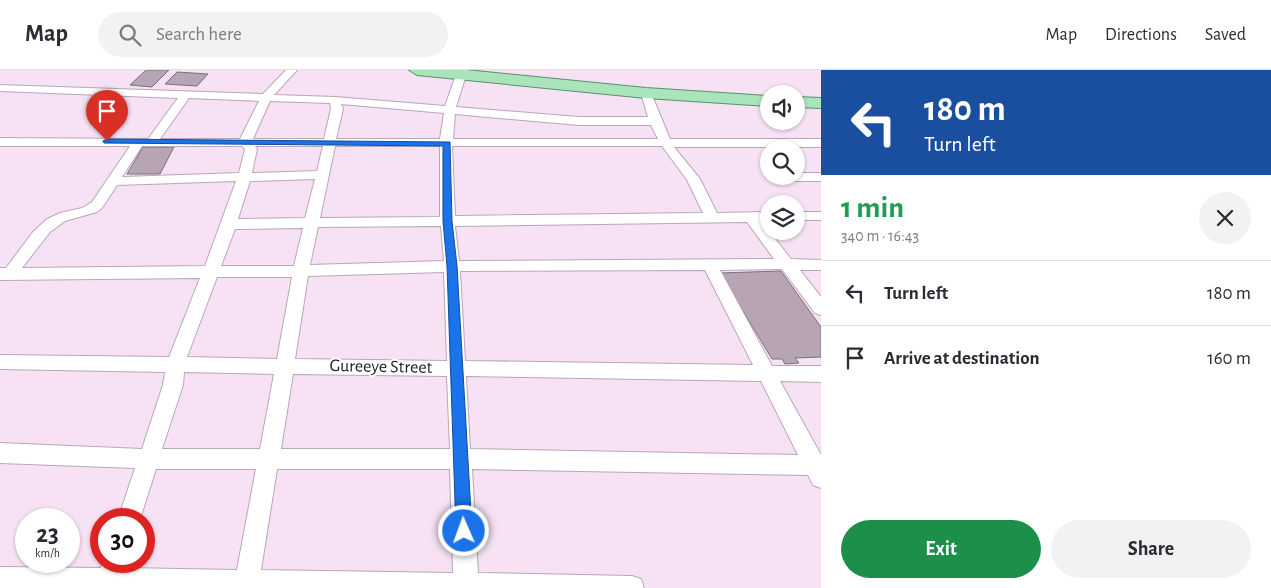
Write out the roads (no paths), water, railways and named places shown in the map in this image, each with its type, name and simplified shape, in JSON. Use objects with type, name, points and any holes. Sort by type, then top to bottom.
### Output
[{"type":"main road","points":[[417,70],[646,93],[760,100]]},
{"type":"main road","points":[[805,103],[821,104]]},
{"type":"street","points":[[245,142],[266,97],[292,70]]},
{"type":"street","points":[[461,74],[450,111],[447,144],[448,221],[452,266],[455,368],[462,460],[466,587]]},
{"type":"street","points":[[0,88],[187,93],[335,100],[579,121],[655,121]]},
{"type":"street","points":[[5,274],[45,228],[64,216],[89,211],[97,205],[113,180],[187,93]]},
{"type":"street","points":[[646,93],[655,121],[666,144],[693,179],[712,217]]},
{"type":"street","points":[[246,585],[301,271],[337,109],[335,100]]},
{"type":"street","points":[[0,142],[821,143]]},
{"type":"street","points":[[133,508],[173,385],[175,365],[229,224],[244,177],[251,149],[245,142]]},
{"type":"street","points":[[113,180],[322,175]]},
{"type":"street","points":[[805,177],[821,177]]},
{"type":"street","points":[[805,216],[821,216]]},
{"type":"street","points":[[751,217],[821,309]]},
{"type":"street","points":[[229,224],[760,217]]},
{"type":"street","points":[[5,274],[301,271],[452,266],[788,264],[821,266]]},
{"type":"street","points":[[710,265],[765,372],[819,470]]},
{"type":"street","name":"Gureeye Street","points":[[0,362],[821,374]]},
{"type":"street","points":[[0,453],[149,459],[462,460],[819,470]]},
{"type":"street","points":[[0,579],[110,577],[246,585],[632,588]]}]
